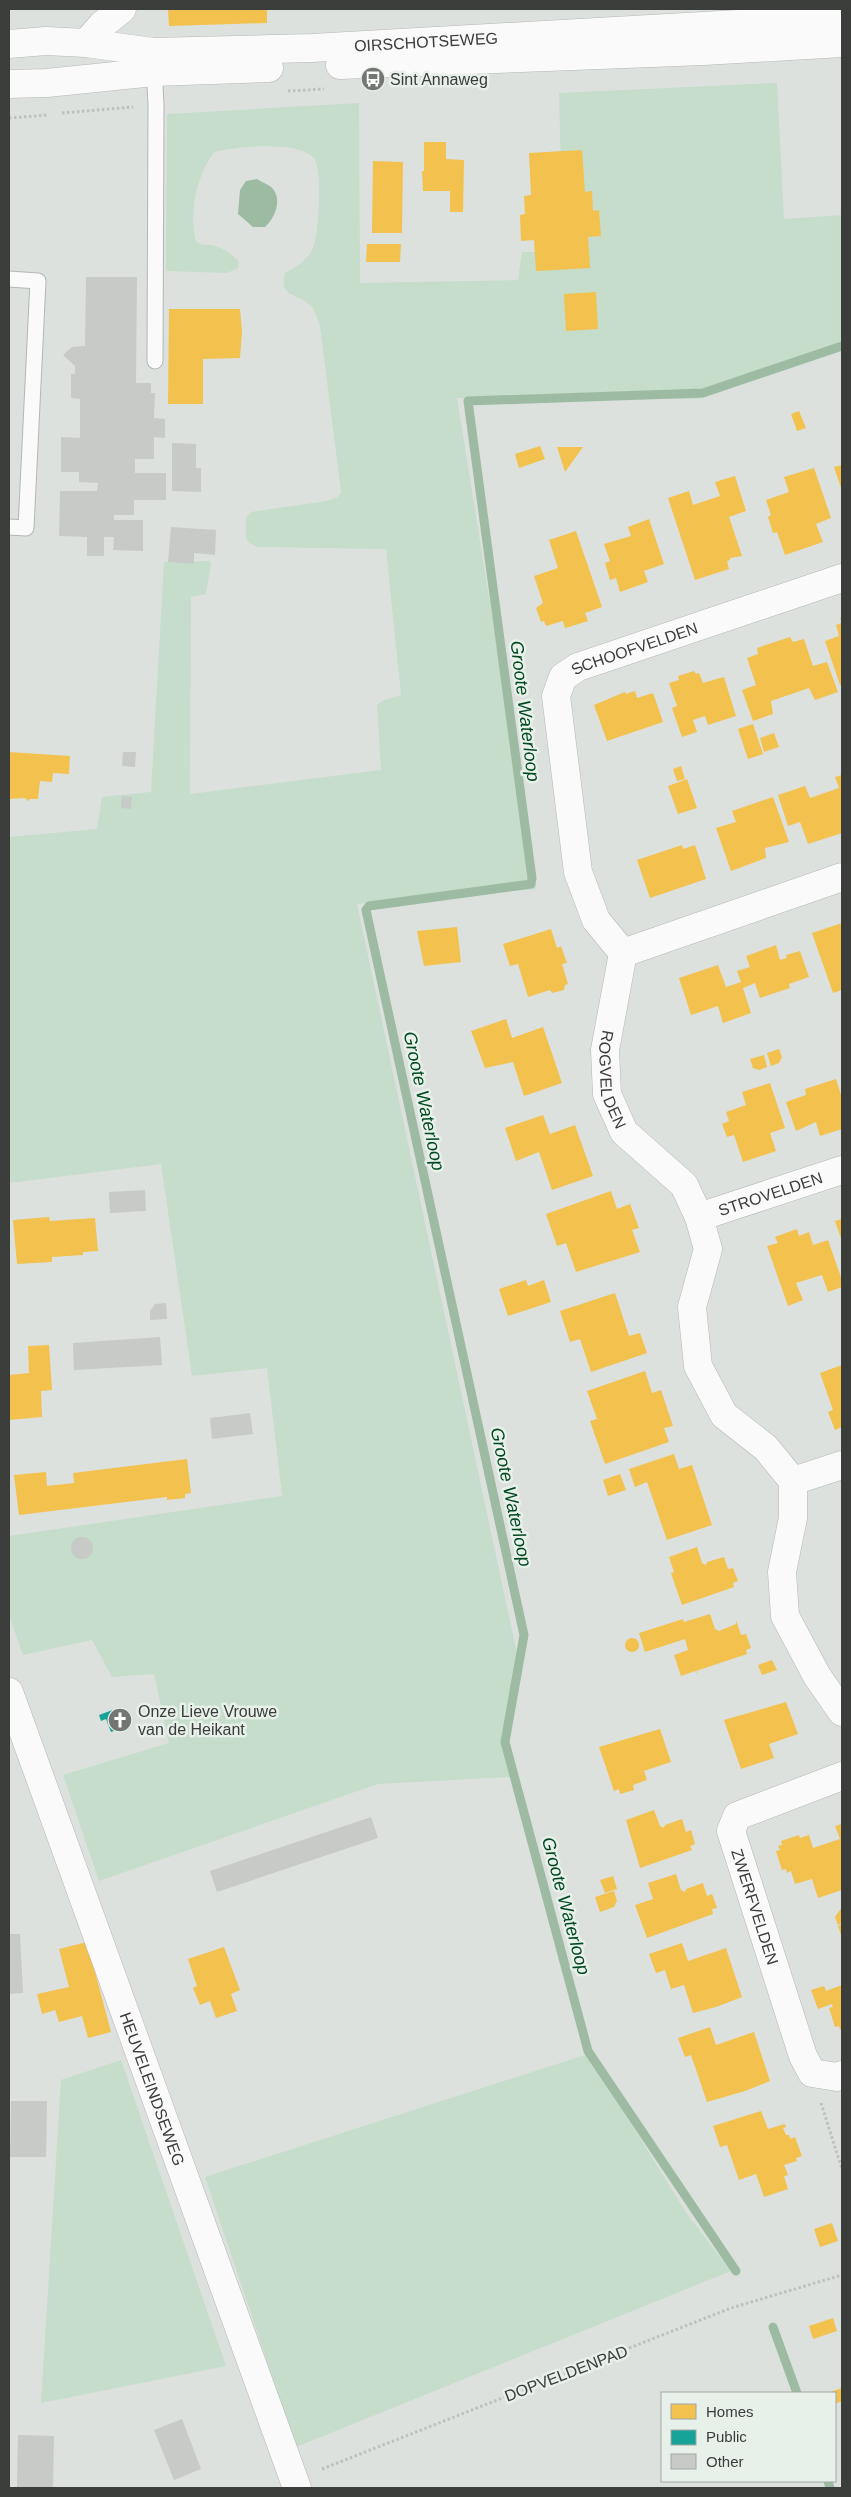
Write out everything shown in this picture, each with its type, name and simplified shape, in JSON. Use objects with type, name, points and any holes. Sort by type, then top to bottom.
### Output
[{"type":"street","points":[[86,43],[102,24],[122,9]]},
{"type":"street","name":"OIRSCHOTSEWEG","points":[[9,84],[47,83],[154,62],[312,48],[842,18]]},
{"type":"street","name":"OIRSCHOTSEWEG","points":[[9,44],[46,41],[86,43],[154,62],[704,51],[842,43]]},
{"type":"street","name":"SCHOOFVELDEN","points":[[623,954],[596,920],[578,872],[556,696],[563,677],[578,667],[842,578]]},
{"type":"street","points":[[623,954],[842,877]]},
{"type":"street","name":"ROGVELDEN","points":[[623,954],[605,1050],[608,1094],[624,1132],[684,1185],[699,1217],[708,1249],[692,1308],[698,1366],[724,1415],[766,1448],[793,1481]]},
{"type":"street","name":"STROVELDEN","points":[[699,1217],[842,1170]]},
{"type":"street","points":[[842,1465],[793,1481],[793,1518],[782,1572],[784,1616],[817,1676],[842,1712]]},
{"type":"street","name":"HEUVELEINDSEWEG","points":[[9,1692],[295,2484]]},
{"type":"street","name":"ZWERFVELDEN","points":[[812,2072],[803,2056],[731,1831],[737,1816],[842,1776]]},
{"type":"street","points":[[812,2072],[837,2077],[842,2075]]},
{"type":"lane","points":[[154,62],[156,105],[155,362]]},
{"type":"lane","points":[[9,279],[38,281],[26,528],[9,527]]},
{"type":"path","points":[[9,118],[48,114]]},
{"type":"path","points":[[812,2072],[842,2170]]},
{"type":"path","name":"DOPVELDENPAD","points":[[295,2484],[730,2308],[842,2275]]},
{"type":"shaded area","points":[[777,83],[784,219],[842,215],[842,351],[698,399],[457,398],[536,889],[357,904],[517,1654],[506,1763],[510,1777],[378,1784],[99,1881],[63,1775],[169,1743],[154,1674],[112,1677],[92,1640],[23,1655],[9,1615],[9,1536],[282,1496],[267,1368],[192,1376],[161,1164],[9,1183],[9,837],[97,829],[102,797],[151,792],[164,562],[209,561],[211,563],[206,594],[191,597],[190,794],[381,770],[377,705],[382,701],[401,695],[386,549],[258,547],[249,543],[246,538],[246,518],[251,512],[327,501],[338,497],[341,492],[320,326],[311,306],[289,293],[284,286],[285,273],[305,260],[313,248],[317,229],[319,201],[316,163],[313,157],[293,148],[265,146],[214,152],[203,172],[196,195],[193,218],[196,242],[219,247],[226,251],[239,262],[238,268],[227,273],[166,271],[167,114],[359,103],[360,283],[518,280],[522,252],[563,252],[559,93]]},
{"type":"shaded area","points":[[257,179],[271,187],[277,197],[272,219],[265,227],[253,227],[238,214],[240,190],[246,181]]},
{"type":"shaded area","points":[[588,2054],[687,2214],[731,2271],[296,2447],[205,2177]]},
{"type":"shaded area","points":[[121,2060],[226,2366],[41,2403],[61,2080]]},
{"type":"building: Homes","points":[[168,9],[267,9],[267,23],[169,26]]},
{"type":"building: Homes","points":[[424,142],[446,142],[446,159],[464,160],[463,212],[450,212],[450,191],[423,191]]},
{"type":"building: Homes","points":[[582,150],[585,192],[592,191],[593,211],[599,210],[601,236],[588,237],[590,268],[536,271],[534,240],[521,241],[520,215],[525,214],[524,196],[531,195],[529,153]]},
{"type":"building: Homes","points":[[373,161],[403,162],[402,233],[372,233]]},
{"type":"building: Homes","points":[[367,244],[401,244],[400,262],[366,262]]},
{"type":"building: Homes","points":[[596,292],[598,329],[566,331],[564,294]]},
{"type":"building: Homes","points":[[169,309],[240,309],[242,331],[240,358],[203,359],[203,404],[168,404]]},
{"type":"building: Homes","points":[[799,411],[806,428],[797,431],[791,414]]},
{"type":"building: Homes","points":[[540,446],[545,459],[519,468],[515,454]]},
{"type":"building: Homes","points":[[557,447],[583,447],[565,472]]},
{"type":"building: Homes","points":[[842,465],[842,491],[834,467]]},
{"type":"building: Homes","points":[[814,468],[831,518],[816,524],[823,542],[785,555],[777,532],[773,533],[768,517],[771,515],[766,500],[789,492],[784,477]]},
{"type":"building: Homes","points":[[735,476],[746,511],[729,517],[742,556],[730,558],[727,561],[729,569],[695,580],[668,498],[689,491],[693,505],[720,496],[715,482]]},
{"type":"building: Homes","points":[[649,519],[664,564],[644,571],[648,582],[620,592],[616,578],[610,580],[605,563],[610,561],[604,544],[631,536],[628,527]]},
{"type":"building: Homes","points":[[576,531],[602,607],[585,613],[588,621],[565,628],[563,621],[546,626],[544,621],[541,622],[536,608],[543,603],[534,576],[558,568],[549,540]]},
{"type":"building: Homes","points":[[842,623],[842,685],[840,685],[825,641],[839,636],[836,625]]},
{"type":"building: Homes","points":[[790,637],[793,642],[804,639],[813,666],[827,662],[838,692],[815,700],[809,688],[771,701],[773,714],[753,721],[742,690],[756,685],[747,658],[758,654],[757,648]]},
{"type":"building: Homes","points":[[694,671],[696,674],[699,673],[703,683],[724,677],[736,716],[708,725],[705,716],[693,720],[697,732],[682,737],[672,708],[677,706],[669,683],[679,680],[678,676]]},
{"type":"building: Homes","points":[[635,691],[637,698],[653,693],[663,722],[607,741],[594,705],[625,692],[626,694]]},
{"type":"building: Homes","points":[[753,724],[763,754],[748,759],[738,729]]},
{"type":"building: Homes","points":[[774,733],[779,747],[764,752],[760,738]]},
{"type":"building: Homes","points":[[9,752],[70,756],[69,774],[53,773],[52,782],[40,781],[38,799],[30,799],[28,801],[25,798],[9,799]]},
{"type":"building: Homes","points":[[681,766],[685,779],[677,781],[673,769]]},
{"type":"building: Homes","points":[[842,775],[842,833],[808,844],[800,822],[788,826],[778,795],[805,786],[810,798],[839,788],[835,777]]},
{"type":"building: Homes","points":[[687,779],[697,808],[678,814],[668,786]]},
{"type":"building: Homes","points":[[773,797],[789,842],[765,848],[766,858],[731,871],[716,828],[736,822],[732,811]]},
{"type":"building: Homes","points":[[682,845],[683,849],[695,845],[706,879],[650,898],[637,860]]},
{"type":"building: Homes","points":[[842,923],[842,990],[833,993],[812,933]]},
{"type":"building: Homes","points":[[457,927],[461,962],[424,966],[417,931]]},
{"type":"building: Homes","points":[[551,929],[557,948],[561,946],[567,963],[562,964],[568,984],[565,985],[564,990],[552,993],[550,990],[528,997],[518,964],[510,966],[503,944]]},
{"type":"building: Homes","points":[[776,945],[780,960],[787,958],[786,955],[800,951],[809,977],[789,984],[790,988],[760,998],[755,983],[743,988],[751,1013],[723,1023],[718,1006],[691,1015],[679,978],[718,965],[726,987],[741,982],[737,971],[750,967],[746,956]]},
{"type":"building: Homes","points":[[506,1019],[512,1038],[543,1027],[562,1083],[524,1096],[513,1062],[485,1068],[471,1031]]},
{"type":"building: Homes","points":[[779,1049],[782,1057],[779,1063],[771,1066],[767,1053]]},
{"type":"building: Homes","points":[[764,1055],[767,1067],[759,1070],[753,1068],[750,1059]]},
{"type":"building: Homes","points":[[836,1079],[842,1098],[842,1129],[820,1136],[816,1122],[796,1131],[786,1102],[806,1095],[805,1089]]},
{"type":"building: Homes","points":[[770,1083],[785,1128],[770,1133],[776,1151],[743,1162],[734,1135],[727,1137],[722,1124],[729,1121],[726,1112],[746,1105],[742,1092]]},
{"type":"building: Homes","points":[[543,1115],[550,1134],[575,1125],[593,1176],[552,1190],[539,1152],[516,1161],[505,1128]]},
{"type":"building: Homes","points":[[611,1191],[617,1209],[630,1204],[639,1228],[632,1230],[640,1252],[576,1272],[566,1243],[557,1246],[546,1214]]},
{"type":"building: Homes","points":[[49,1217],[50,1221],[95,1218],[98,1251],[83,1252],[83,1255],[52,1257],[52,1262],[17,1264],[13,1220]]},
{"type":"building: Homes","points":[[842,1219],[842,1241],[835,1221]]},
{"type":"building: Homes","points":[[797,1229],[799,1236],[809,1232],[813,1245],[828,1240],[842,1280],[842,1287],[828,1292],[822,1275],[796,1283],[803,1300],[788,1306],[767,1246],[778,1243],[775,1237]]},
{"type":"building: Homes","points":[[526,1280],[528,1286],[544,1280],[551,1302],[508,1316],[499,1289]]},
{"type":"building: Homes","points":[[615,1293],[629,1336],[640,1333],[647,1353],[591,1372],[580,1339],[570,1342],[560,1311]]},
{"type":"building: Homes","points":[[49,1345],[52,1390],[41,1391],[42,1417],[9,1420],[9,1375],[29,1373],[28,1346]]},
{"type":"building: Homes","points":[[842,1365],[842,1427],[835,1430],[828,1412],[833,1410],[820,1373]]},
{"type":"building: Homes","points":[[645,1371],[652,1393],[661,1390],[673,1426],[664,1428],[669,1442],[605,1464],[590,1421],[597,1419],[587,1391]]},
{"type":"building: Homes","points":[[674,1454],[679,1469],[692,1465],[712,1525],[667,1540],[647,1482],[635,1487],[629,1469]]},
{"type":"building: Homes","points":[[187,1459],[191,1493],[185,1494],[185,1498],[167,1500],[167,1497],[19,1515],[14,1475],[46,1472],[47,1486],[74,1483],[73,1473]]},
{"type":"building: Homes","points":[[620,1474],[626,1490],[608,1496],[603,1480]]},
{"type":"building: Homes","points":[[697,1547],[702,1563],[706,1565],[707,1562],[724,1557],[728,1569],[733,1568],[738,1581],[733,1583],[734,1587],[682,1605],[671,1573],[674,1572],[669,1557]]},
{"type":"building: Homes","points":[[710,1614],[715,1629],[719,1631],[736,1624],[736,1620],[741,1635],[746,1634],[751,1648],[746,1650],[747,1654],[696,1671],[698,1674],[695,1671],[681,1676],[674,1655],[688,1650],[685,1639],[645,1652],[639,1633],[683,1619],[684,1622]]},
{"type":"building: Homes","points":[[629,1638],[635,1638],[639,1645],[635,1652],[629,1652],[625,1648],[625,1642]]},
{"type":"building: Homes","points":[[772,1660],[777,1670],[762,1675],[758,1665]]},
{"type":"building: Homes","points":[[786,1702],[798,1734],[769,1744],[774,1758],[741,1769],[724,1720]]},
{"type":"building: Homes","points":[[660,1729],[671,1762],[644,1771],[647,1780],[633,1785],[634,1790],[620,1794],[619,1789],[614,1791],[599,1747]]},
{"type":"building: Homes","points":[[654,1810],[660,1826],[664,1828],[665,1825],[682,1819],[686,1832],[691,1830],[695,1844],[690,1846],[692,1850],[640,1868],[626,1820]]},
{"type":"building: Homes","points":[[842,1824],[842,1890],[818,1898],[812,1879],[795,1884],[791,1871],[787,1873],[786,1869],[782,1870],[776,1851],[780,1850],[778,1846],[782,1845],[781,1841],[799,1835],[800,1838],[809,1835],[813,1848],[840,1839],[835,1826]]},
{"type":"building: Homes","points":[[676,1874],[681,1890],[685,1892],[686,1889],[703,1883],[707,1896],[712,1894],[717,1908],[712,1909],[713,1914],[647,1938],[635,1905],[653,1899],[648,1883]]},
{"type":"building: Homes","points":[[613,1876],[617,1889],[605,1893],[600,1880]]},
{"type":"building: Homes","points":[[614,1891],[617,1901],[614,1907],[600,1912],[595,1897]]},
{"type":"building: Homes","points":[[842,1907],[842,1923],[838,1925],[835,1917]]},
{"type":"building: Homes","points":[[842,1924],[842,1938],[838,1926]]},
{"type":"building: Homes","points":[[87,1942],[111,2032],[88,2038],[82,2016],[59,2022],[55,2010],[42,2014],[37,1994],[69,1987],[59,1949]]},
{"type":"building: Homes","points":[[682,1943],[688,1961],[726,1948],[742,1997],[693,2013],[684,1985],[671,1989],[665,1970],[656,1973],[649,1954]]},
{"type":"building: Homes","points":[[224,1947],[240,1990],[231,1994],[237,2011],[216,2018],[210,2001],[200,2005],[193,1988],[197,1986],[188,1959]]},
{"type":"building: Homes","points":[[842,1985],[842,2029],[840,2030],[839,2026],[835,2027],[829,2008],[833,2007],[832,2004],[818,2009],[811,1990],[824,1986],[826,1991]]},
{"type":"building: Homes","points":[[710,2027],[716,2045],[754,2032],[770,2081],[745,2091],[707,2102],[691,2055],[685,2057],[678,2038]]},
{"type":"building: Homes","points":[[761,2111],[768,2129],[785,2124],[786,2127],[783,2128],[786,2135],[789,2135],[790,2139],[795,2137],[802,2156],[796,2158],[797,2161],[784,2165],[788,2175],[784,2176],[788,2189],[764,2197],[756,2174],[739,2180],[727,2145],[720,2147],[713,2126]]},
{"type":"building: Homes","points":[[832,2223],[838,2241],[820,2247],[814,2229]]},
{"type":"building: Homes","points":[[833,2318],[837,2331],[813,2339],[809,2326]]},
{"type":"building: Homes","points":[[842,2388],[842,2401],[836,2404],[836,2392],[830,2392]]},
{"type":"building: Public","name":"Onze Lieve Vrouwe van de Heikant","points":[[118,1708],[120,1712],[126,1710],[130,1721],[124,1723],[125,1727],[111,1732],[106,1719],[101,1721],[99,1715]]},
{"type":"building: Other","points":[[365,74],[382,74],[382,80],[365,80]]},
{"type":"building: Other","points":[[86,277],[137,277],[136,383],[151,383],[151,393],[155,393],[154,418],[165,419],[165,438],[154,437],[154,459],[135,459],[135,473],[166,473],[166,500],[134,500],[134,515],[114,515],[114,520],[143,520],[143,551],[113,550],[114,537],[104,537],[104,556],[87,556],[87,537],[59,536],[60,491],[97,491],[98,483],[79,482],[79,472],[61,472],[61,437],[80,438],[80,399],[71,398],[71,374],[75,374],[75,366],[63,355],[72,347],[85,346]]},
{"type":"building: Other","points":[[172,443],[196,444],[196,468],[201,468],[201,492],[172,491]]},
{"type":"building: Other","points":[[171,527],[216,530],[215,555],[194,553],[194,564],[168,562]]},
{"type":"building: Other","points":[[123,752],[136,752],[135,767],[122,766]]},
{"type":"building: Other","points":[[122,796],[132,797],[131,809],[121,808]]},
{"type":"building: Other","points":[[145,1190],[146,1211],[110,1213],[109,1192]]},
{"type":"building: Other","points":[[166,1303],[167,1319],[150,1320],[150,1311],[155,1304]]},
{"type":"building: Other","points":[[160,1337],[162,1365],[74,1370],[73,1343]]},
{"type":"building: Other","points":[[250,1413],[253,1434],[212,1439],[210,1418]]},
{"type":"building: Other","points":[[82,1537],[90,1540],[93,1548],[90,1556],[82,1559],[74,1556],[71,1548],[74,1540]]},
{"type":"building: Other","points":[[371,1817],[378,1838],[217,1892],[210,1871]]},
{"type":"building: Other","points":[[9,1934],[20,1934],[23,1993],[9,1994]]},
{"type":"building: Other","points":[[11,2101],[47,2101],[46,2157],[10,2157]]},
{"type":"building: Other","points":[[182,2419],[201,2469],[174,2480],[154,2430]]},
{"type":"building: Other","points":[[18,2435],[54,2436],[53,2488],[17,2488]]},
{"type":"waterway","name":"Groote Waterloop","points":[[736,2271],[588,2051],[505,1742],[524,1635],[366,910],[369,906],[531,884],[532,878],[468,401],[703,393],[842,346]]},
{"type":"waterway","name":"Groote Waterloop","points":[[773,2327],[797,2392]]},
{"type":"waterway","name":"Groote Waterloop","points":[[828,2482],[830,2488]]},
{"type":"place","name":"Sint Annaweg","points":[[373,79]]},
{"type":"place","name":"Onze Lieve Vrouwe van de Heikant","points":[[120,1720]]}]
